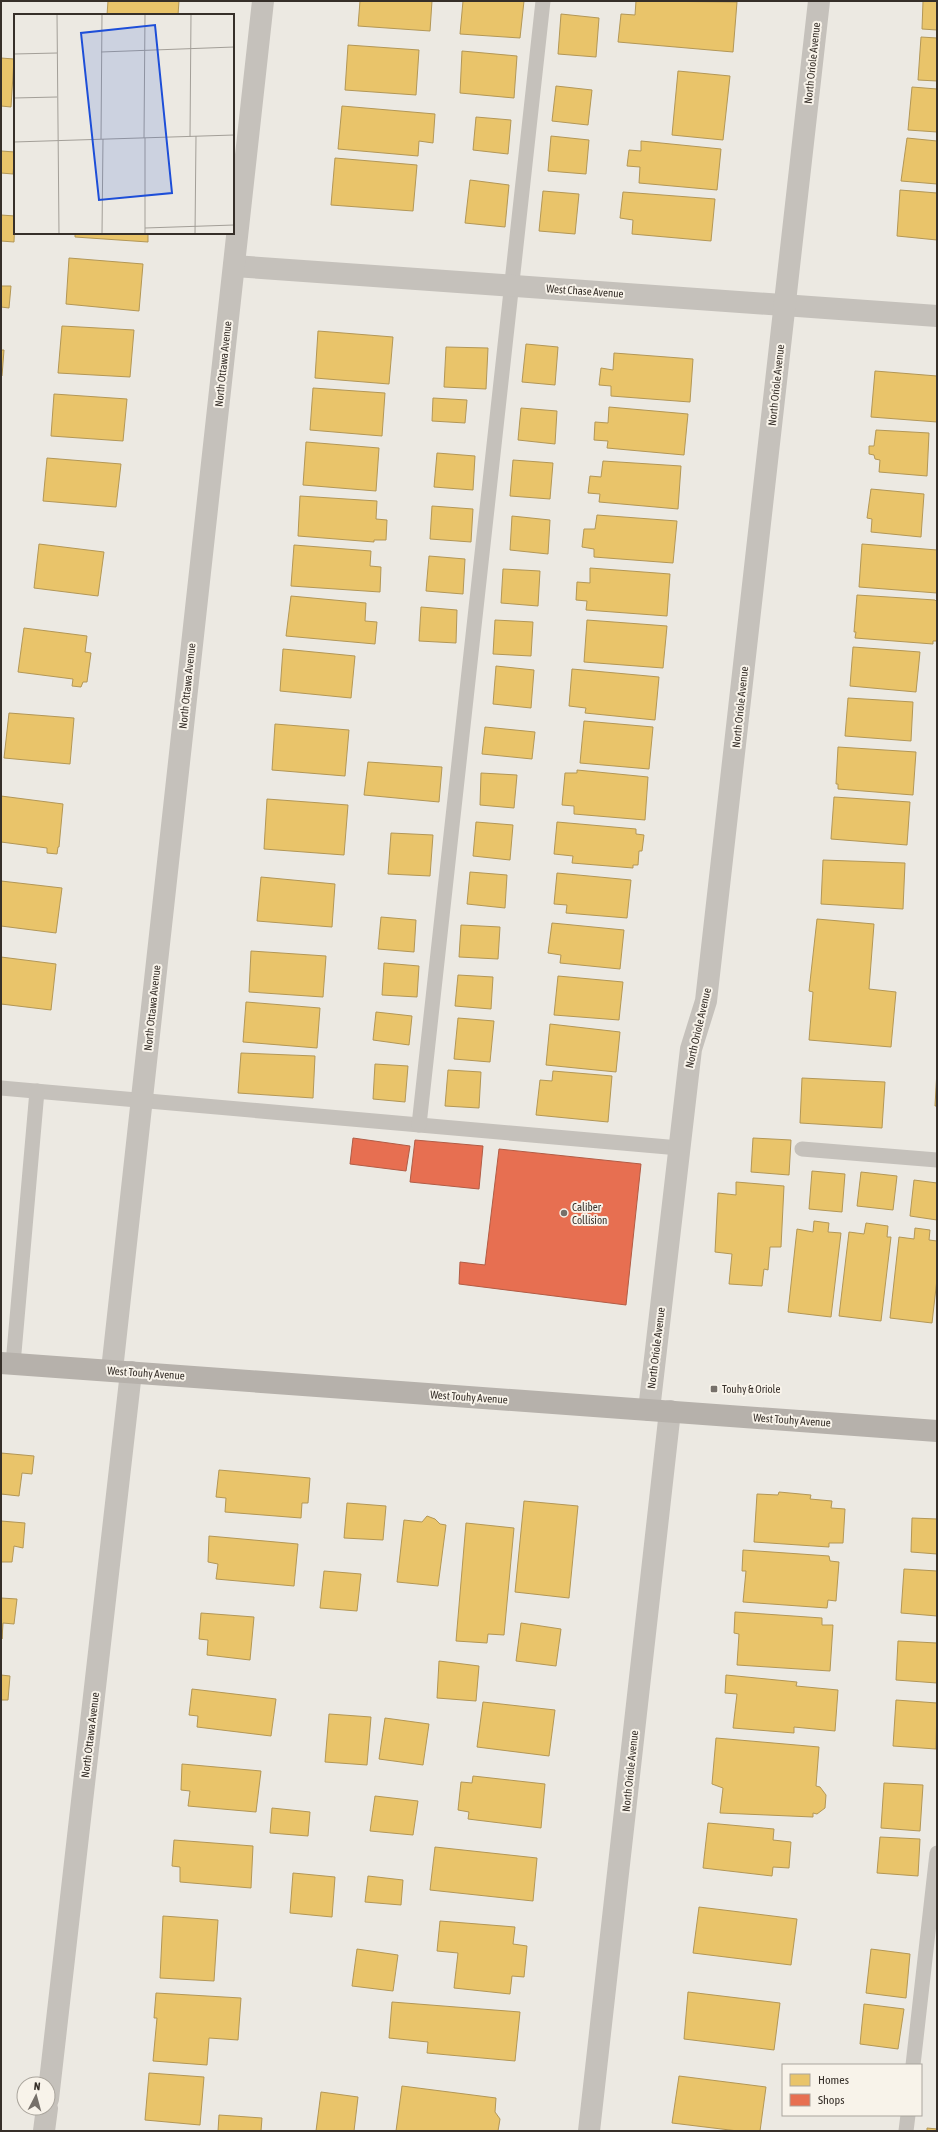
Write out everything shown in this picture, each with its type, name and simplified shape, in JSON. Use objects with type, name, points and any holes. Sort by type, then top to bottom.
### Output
[{"type":"main road","name":"West Touhy Avenue","points":[[7,1363],[937,1431]]},
{"type":"street","name":"North Ottawa Avenue","points":[[50,2076],[121,1371],[141,1100],[263,1]]},
{"type":"street","name":"North Oriole Avenue","points":[[589,2131],[660,1410],[679,1148],[691,1049],[706,1001],[819,1]]},
{"type":"street","name":"West Chase Avenue","points":[[234,266],[937,316]]},
{"type":"street","points":[[44,2131],[46,2116]]},
{"type":"lane","points":[[419,1125],[542,1]]},
{"type":"lane","points":[[1,1088],[679,1148]]},
{"type":"lane","points":[[7,1363],[36,1091]]},
{"type":"lane","points":[[802,1149],[937,1160]]},
{"type":"lane","points":[[913,2064],[937,1853]]},
{"type":"lane","points":[[906,2131],[908,2116]]},
{"type":"building: Homes","points":[[108,1],[179,1],[178,14],[107,14]]},
{"type":"building: Homes","points":[[360,1],[432,1],[430,31],[358,26]]},
{"type":"building: Homes","points":[[463,1],[524,1],[520,38],[460,34]]},
{"type":"building: Homes","points":[[636,1],[737,2],[733,52],[618,42],[621,14],[635,15]]},
{"type":"building: Homes","points":[[923,1],[937,1],[937,30],[922,29]]},
{"type":"building: Homes","points":[[561,14],[599,18],[596,57],[558,54]]},
{"type":"building: Homes","points":[[921,37],[937,38],[937,81],[918,80]]},
{"type":"building: Homes","points":[[348,45],[419,50],[416,95],[345,90]]},
{"type":"building: Homes","points":[[462,51],[517,56],[514,98],[460,93]]},
{"type":"building: Homes","points":[[1,58],[14,59],[11,107],[1,106]]},
{"type":"building: Homes","points":[[678,71],[730,76],[723,140],[672,135]]},
{"type":"building: Homes","points":[[556,86],[592,90],[588,125],[552,121]]},
{"type":"building: Homes","points":[[912,87],[937,89],[937,132],[908,130]]},
{"type":"building: Homes","points":[[342,106],[435,114],[433,143],[419,141],[418,156],[338,149]]},
{"type":"building: Homes","points":[[476,117],[511,120],[508,154],[473,150]]},
{"type":"building: Homes","points":[[551,136],[589,140],[586,174],[548,171]]},
{"type":"building: Homes","points":[[907,138],[937,141],[937,184],[901,181]]},
{"type":"building: Homes","points":[[641,141],[721,149],[717,190],[639,183],[640,167],[627,166],[629,150],[641,151]]},
{"type":"building: Homes","points":[[1,151],[14,152],[13,174],[1,173]]},
{"type":"building: Homes","points":[[335,158],[417,165],[413,211],[331,205]]},
{"type":"building: Homes","points":[[470,180],[509,185],[505,227],[465,223]]},
{"type":"building: Homes","points":[[900,190],[937,193],[937,240],[897,236]]},
{"type":"building: Homes","points":[[543,191],[579,194],[575,234],[539,231]]},
{"type":"building: Homes","points":[[623,192],[715,199],[711,241],[632,234],[633,220],[620,218]]},
{"type":"building: Homes","points":[[1,215],[14,216],[14,242],[1,241]]},
{"type":"building: Homes","points":[[75,234],[148,234],[148,242],[75,237]]},
{"type":"building: Homes","points":[[69,258],[143,264],[139,311],[66,304]]},
{"type":"building: Homes","points":[[1,286],[11,286],[9,308],[1,307]]},
{"type":"building: Homes","points":[[62,326],[134,330],[130,377],[58,373]]},
{"type":"building: Homes","points":[[318,331],[393,337],[389,384],[315,378]]},
{"type":"building: Homes","points":[[526,344],[558,347],[555,385],[522,382]]},
{"type":"building: Homes","points":[[446,347],[488,348],[486,389],[444,387]]},
{"type":"building: Homes","points":[[1,350],[4,350],[2,376],[1,376]]},
{"type":"building: Homes","points":[[614,353],[693,359],[690,402],[611,396],[611,386],[599,385],[601,368],[613,370]]},
{"type":"building: Homes","points":[[875,371],[937,376],[937,422],[871,417]]},
{"type":"building: Homes","points":[[313,388],[385,393],[382,436],[310,430]]},
{"type":"building: Homes","points":[[54,394],[127,399],[123,441],[51,436]]},
{"type":"building: Homes","points":[[433,398],[467,400],[465,423],[432,421]]},
{"type":"building: Homes","points":[[609,407],[688,414],[684,455],[607,448],[608,441],[594,440],[595,422],[608,423]]},
{"type":"building: Homes","points":[[521,408],[557,411],[555,444],[518,440]]},
{"type":"building: Homes","points":[[876,430],[929,433],[927,476],[879,472],[880,460],[875,459],[874,455],[869,454],[869,446],[874,446]]},
{"type":"building: Homes","points":[[306,442],[379,448],[376,491],[303,485]]},
{"type":"building: Homes","points":[[437,453],[475,456],[473,490],[434,487]]},
{"type":"building: Homes","points":[[47,458],[121,464],[116,507],[43,501]]},
{"type":"building: Homes","points":[[513,460],[553,463],[550,499],[510,496]]},
{"type":"building: Homes","points":[[603,461],[681,466],[678,509],[599,502],[600,494],[588,493],[590,476],[601,477]]},
{"type":"building: Homes","points":[[871,489],[924,494],[921,537],[871,532],[872,519],[867,518]]},
{"type":"building: Homes","points":[[300,496],[377,501],[376,519],[387,520],[386,540],[374,540],[374,542],[298,536]]},
{"type":"building: Homes","points":[[432,506],[473,509],[471,542],[430,539]]},
{"type":"building: Homes","points":[[597,515],[677,521],[673,563],[594,557],[594,549],[582,547],[584,529],[595,529]]},
{"type":"building: Homes","points":[[512,516],[550,520],[548,554],[510,550]]},
{"type":"building: Homes","points":[[39,544],[104,552],[98,596],[34,588]]},
{"type":"building: Homes","points":[[862,544],[937,550],[937,593],[859,587]]},
{"type":"building: Homes","points":[[294,545],[371,551],[370,566],[381,567],[380,592],[291,586]]},
{"type":"building: Homes","points":[[429,556],[465,559],[463,594],[426,591]]},
{"type":"building: Homes","points":[[590,568],[670,574],[667,616],[586,610],[587,601],[576,600],[577,582],[590,583]]},
{"type":"building: Homes","points":[[503,569],[540,571],[538,606],[501,603]]},
{"type":"building: Homes","points":[[857,595],[935,600],[937,602],[937,641],[933,641],[933,644],[855,638],[856,632],[854,632]]},
{"type":"building: Homes","points":[[291,596],[366,603],[365,621],[377,622],[375,644],[286,636]]},
{"type":"building: Homes","points":[[421,607],[457,610],[456,643],[419,641]]},
{"type":"building: Homes","points":[[495,620],[533,622],[531,656],[493,654]]},
{"type":"building: Homes","points":[[587,620],[667,626],[663,668],[584,662]]},
{"type":"building: Homes","points":[[24,628],[87,636],[85,652],[91,653],[87,682],[83,682],[81,687],[72,686],[73,679],[18,672]]},
{"type":"building: Homes","points":[[853,647],[920,652],[916,692],[850,686]]},
{"type":"building: Homes","points":[[283,649],[355,656],[351,698],[280,691]]},
{"type":"building: Homes","points":[[496,666],[534,670],[531,708],[493,704]]},
{"type":"building: Homes","points":[[572,669],[659,677],[655,720],[585,713],[586,708],[569,706]]},
{"type":"building: Homes","points":[[848,698],[913,702],[911,741],[845,736]]},
{"type":"building: Homes","points":[[9,713],[74,718],[70,764],[4,758]]},
{"type":"building: Homes","points":[[584,721],[653,727],[649,769],[580,763]]},
{"type":"building: Homes","points":[[275,724],[349,730],[345,776],[272,770]]},
{"type":"building: Homes","points":[[485,727],[535,732],[532,759],[482,754]]},
{"type":"building: Homes","points":[[838,747],[916,752],[913,795],[838,789],[838,784],[836,784]]},
{"type":"building: Homes","points":[[368,762],[442,767],[439,802],[364,795]]},
{"type":"building: Homes","points":[[577,770],[648,777],[645,820],[574,814],[574,806],[562,805],[565,773],[577,773]]},
{"type":"building: Homes","points":[[481,773],[517,775],[514,808],[480,805]]},
{"type":"building: Homes","points":[[1,796],[63,804],[57,854],[47,853],[47,848],[1,842]]},
{"type":"building: Homes","points":[[834,797],[910,802],[907,845],[831,839]]},
{"type":"building: Homes","points":[[267,799],[348,805],[344,855],[264,849]]},
{"type":"building: Homes","points":[[476,822],[513,825],[510,860],[473,856]]},
{"type":"building: Homes","points":[[557,822],[636,829],[636,834],[644,835],[642,851],[639,851],[638,865],[633,865],[633,868],[572,863],[573,856],[554,854]]},
{"type":"building: Homes","points":[[391,833],[433,835],[430,876],[388,874]]},
{"type":"building: Homes","points":[[823,860],[905,863],[903,909],[821,904]]},
{"type":"building: Homes","points":[[470,872],[507,875],[505,908],[467,904]]},
{"type":"building: Homes","points":[[557,873],[631,880],[627,918],[566,913],[567,905],[554,904]]},
{"type":"building: Homes","points":[[261,877],[335,884],[332,927],[257,921]]},
{"type":"building: Homes","points":[[1,881],[62,888],[56,933],[1,926]]},
{"type":"building: Homes","points":[[381,917],[416,920],[414,952],[378,949]]},
{"type":"building: Homes","points":[[817,919],[874,924],[869,989],[896,992],[891,1047],[809,1040],[813,992],[809,991]]},
{"type":"building: Homes","points":[[552,923],[624,930],[620,969],[560,963],[561,955],[548,953]]},
{"type":"building: Homes","points":[[461,925],[500,927],[498,959],[459,957]]},
{"type":"building: Homes","points":[[251,951],[326,956],[323,997],[249,992]]},
{"type":"building: Homes","points":[[1,957],[56,964],[51,1010],[1,1004]]},
{"type":"building: Homes","points":[[384,963],[419,966],[417,997],[382,995]]},
{"type":"building: Homes","points":[[458,975],[493,977],[491,1009],[455,1006]]},
{"type":"building: Homes","points":[[558,976],[623,982],[619,1020],[554,1015]]},
{"type":"building: Homes","points":[[246,1002],[320,1008],[317,1048],[243,1042]]},
{"type":"building: Homes","points":[[376,1012],[412,1016],[409,1045],[373,1040]]},
{"type":"building: Homes","points":[[458,1018],[494,1021],[490,1062],[454,1059]]},
{"type":"building: Homes","points":[[550,1024],[620,1032],[616,1072],[546,1065]]},
{"type":"building: Homes","points":[[241,1053],[315,1056],[313,1098],[238,1093]]},
{"type":"building: Homes","points":[[375,1064],[408,1066],[405,1102],[373,1099]]},
{"type":"building: Homes","points":[[448,1070],[481,1072],[479,1108],[445,1106]]},
{"type":"building: Homes","points":[[937,1070],[937,1106],[935,1106]]},
{"type":"building: Homes","points":[[553,1071],[612,1076],[608,1122],[536,1115],[540,1080],[552,1081]]},
{"type":"building: Homes","points":[[802,1078],[885,1082],[882,1128],[800,1123]]},
{"type":"building: Homes","points":[[753,1138],[791,1140],[789,1175],[751,1172]]},
{"type":"building: Homes","points":[[812,1171],[845,1174],[842,1212],[809,1209]]},
{"type":"building: Homes","points":[[861,1172],[897,1176],[893,1210],[857,1206]]},
{"type":"building: Homes","points":[[914,1180],[937,1183],[937,1220],[910,1216]]},
{"type":"building: Homes","points":[[736,1182],[784,1186],[781,1247],[770,1247],[768,1270],[764,1269],[762,1286],[729,1284],[732,1254],[715,1252],[718,1193],[736,1195]]},
{"type":"building: Homes","points":[[814,1221],[829,1223],[828,1232],[841,1233],[831,1317],[788,1312],[797,1229],[813,1232]]},
{"type":"building: Homes","points":[[866,1223],[888,1226],[887,1237],[891,1237],[881,1321],[839,1316],[849,1232],[864,1234]]},
{"type":"building: Homes","points":[[915,1228],[930,1230],[929,1240],[937,1241],[937,1279],[932,1323],[890,1318],[899,1237],[914,1239]]},
{"type":"building: Homes","points":[[1,1453],[34,1456],[32,1474],[22,1473],[19,1496],[1,1494]]},
{"type":"building: Homes","points":[[219,1470],[310,1478],[308,1503],[302,1503],[301,1518],[225,1512],[226,1498],[216,1497]]},
{"type":"building: Homes","points":[[779,1492],[811,1495],[810,1499],[832,1501],[831,1508],[845,1509],[843,1543],[829,1543],[829,1547],[754,1542],[757,1494],[778,1495]]},
{"type":"building: Homes","points":[[524,1501],[578,1506],[569,1598],[515,1592]]},
{"type":"building: Homes","points":[[347,1503],[386,1506],[383,1540],[344,1538]]},
{"type":"building: Homes","points":[[427,1516],[435,1519],[440,1524],[446,1525],[438,1586],[397,1582],[404,1520],[422,1522]]},
{"type":"building: Homes","points":[[912,1518],[937,1519],[937,1554],[911,1552]]},
{"type":"building: Homes","points":[[1,1521],[25,1523],[23,1548],[14,1546],[12,1562],[1,1562]]},
{"type":"building: Homes","points":[[466,1523],[514,1528],[504,1635],[488,1634],[487,1643],[456,1641]]},
{"type":"building: Homes","points":[[209,1536],[298,1544],[294,1586],[216,1579],[218,1564],[208,1562]]},
{"type":"building: Homes","points":[[743,1550],[829,1556],[830,1561],[839,1562],[836,1601],[828,1600],[827,1608],[743,1602],[746,1571],[742,1571]]},
{"type":"building: Homes","points":[[904,1569],[937,1571],[937,1616],[901,1613]]},
{"type":"building: Homes","points":[[324,1571],[361,1574],[357,1611],[320,1608]]},
{"type":"building: Homes","points":[[1,1598],[17,1599],[14,1624],[3,1623],[2,1639]]},
{"type":"building: Homes","points":[[735,1612],[822,1618],[822,1625],[833,1625],[830,1671],[737,1665],[739,1634],[734,1633]]},
{"type":"building: Homes","points":[[201,1613],[254,1617],[250,1660],[207,1655],[208,1640],[199,1639]]},
{"type":"building: Homes","points":[[521,1623],[561,1629],[556,1666],[516,1661]]},
{"type":"building: Homes","points":[[898,1641],[937,1643],[937,1683],[896,1680]]},
{"type":"building: Homes","points":[[439,1661],[479,1666],[476,1701],[437,1698]]},
{"type":"building: Homes","points":[[1,1675],[10,1676],[8,1700],[1,1700]]},
{"type":"building: Homes","points":[[726,1675],[797,1682],[796,1686],[838,1690],[835,1731],[794,1727],[794,1733],[733,1728],[737,1694],[725,1693]]},
{"type":"building: Homes","points":[[192,1689],[276,1699],[271,1736],[197,1727],[198,1716],[189,1715]]},
{"type":"building: Homes","points":[[896,1700],[937,1703],[936,1749],[893,1746]]},
{"type":"building: Homes","points":[[483,1702],[555,1710],[549,1756],[477,1747]]},
{"type":"building: Homes","points":[[329,1714],[371,1717],[367,1765],[325,1762]]},
{"type":"building: Homes","points":[[385,1718],[429,1724],[423,1765],[379,1759]]},
{"type":"building: Homes","points":[[716,1738],[819,1747],[816,1786],[820,1787],[826,1795],[825,1808],[817,1814],[813,1813],[813,1817],[720,1813],[723,1788],[712,1784]]},
{"type":"building: Homes","points":[[182,1764],[261,1771],[256,1812],[188,1806],[190,1791],[181,1790]]},
{"type":"building: Homes","points":[[473,1776],[545,1784],[541,1828],[468,1819],[469,1812],[458,1810],[461,1782],[472,1783]]},
{"type":"building: Homes","points":[[884,1783],[923,1785],[920,1831],[881,1828]]},
{"type":"building: Homes","points":[[375,1796],[418,1801],[413,1835],[370,1831]]},
{"type":"building: Homes","points":[[272,1808],[310,1812],[308,1836],[270,1833]]},
{"type":"building: Homes","points":[[708,1823],[774,1829],[773,1840],[791,1842],[789,1868],[773,1867],[772,1876],[703,1868]]},
{"type":"building: Homes","points":[[880,1837],[920,1839],[918,1876],[877,1873]]},
{"type":"building: Homes","points":[[174,1840],[253,1846],[251,1888],[180,1882],[180,1867],[172,1866]]},
{"type":"building: Homes","points":[[435,1847],[537,1858],[533,1901],[430,1890]]},
{"type":"building: Homes","points":[[293,1873],[335,1877],[332,1917],[290,1913]]},
{"type":"building: Homes","points":[[368,1876],[403,1880],[401,1905],[365,1902]]},
{"type":"building: Homes","points":[[699,1907],[797,1919],[791,1965],[693,1953]]},
{"type":"building: Homes","points":[[163,1916],[218,1920],[214,1981],[160,1978]]},
{"type":"building: Homes","points":[[440,1921],[515,1927],[513,1944],[527,1946],[524,1977],[512,1976],[510,1994],[454,1988],[458,1953],[437,1951]]},
{"type":"building: Homes","points":[[357,1949],[398,1955],[393,1991],[352,1986]]},
{"type":"building: Homes","points":[[871,1949],[910,1954],[906,1998],[866,1993]]},
{"type":"building: Homes","points":[[688,1992],[780,2003],[774,2050],[684,2039]]},
{"type":"building: Homes","points":[[156,1993],[241,1998],[238,2040],[209,2038],[207,2065],[153,2061],[157,2018],[154,2018]]},
{"type":"building: Homes","points":[[392,2002],[520,2012],[515,2061],[427,2053],[428,2042],[389,2038]]},
{"type":"building: Homes","points":[[864,2004],[904,2009],[898,2049],[860,2044]]},
{"type":"building: Homes","points":[[149,2073],[204,2077],[200,2125],[145,2120]]},
{"type":"building: Homes","points":[[679,2076],[766,2087],[760,2131],[738,2131],[672,2123]]},
{"type":"building: Homes","points":[[402,2086],[496,2098],[495,2112],[500,2119],[498,2131],[396,2131]]},
{"type":"building: Homes","points":[[321,2092],[358,2097],[354,2131],[316,2131]]},
{"type":"building: Homes","points":[[219,2115],[262,2118],[261,2131],[218,2131]]},
{"type":"building: Homes","points":[[927,2128],[937,2129],[937,2131],[927,2131]]},
{"type":"building: Shops","points":[[353,1138],[410,1146],[406,1171],[350,1164]]},
{"type":"building: Shops","points":[[415,1140],[483,1146],[479,1189],[410,1182]]},
{"type":"building: Shops","name":"Caliber Collision","points":[[499,1149],[641,1164],[626,1305],[459,1284],[460,1262],[485,1265]]},
{"type":"place","name":"Caliber Collision","points":[[564,1213]]},
{"type":"place","name":"Touhy & Oriole","points":[[714,1389]]}]
